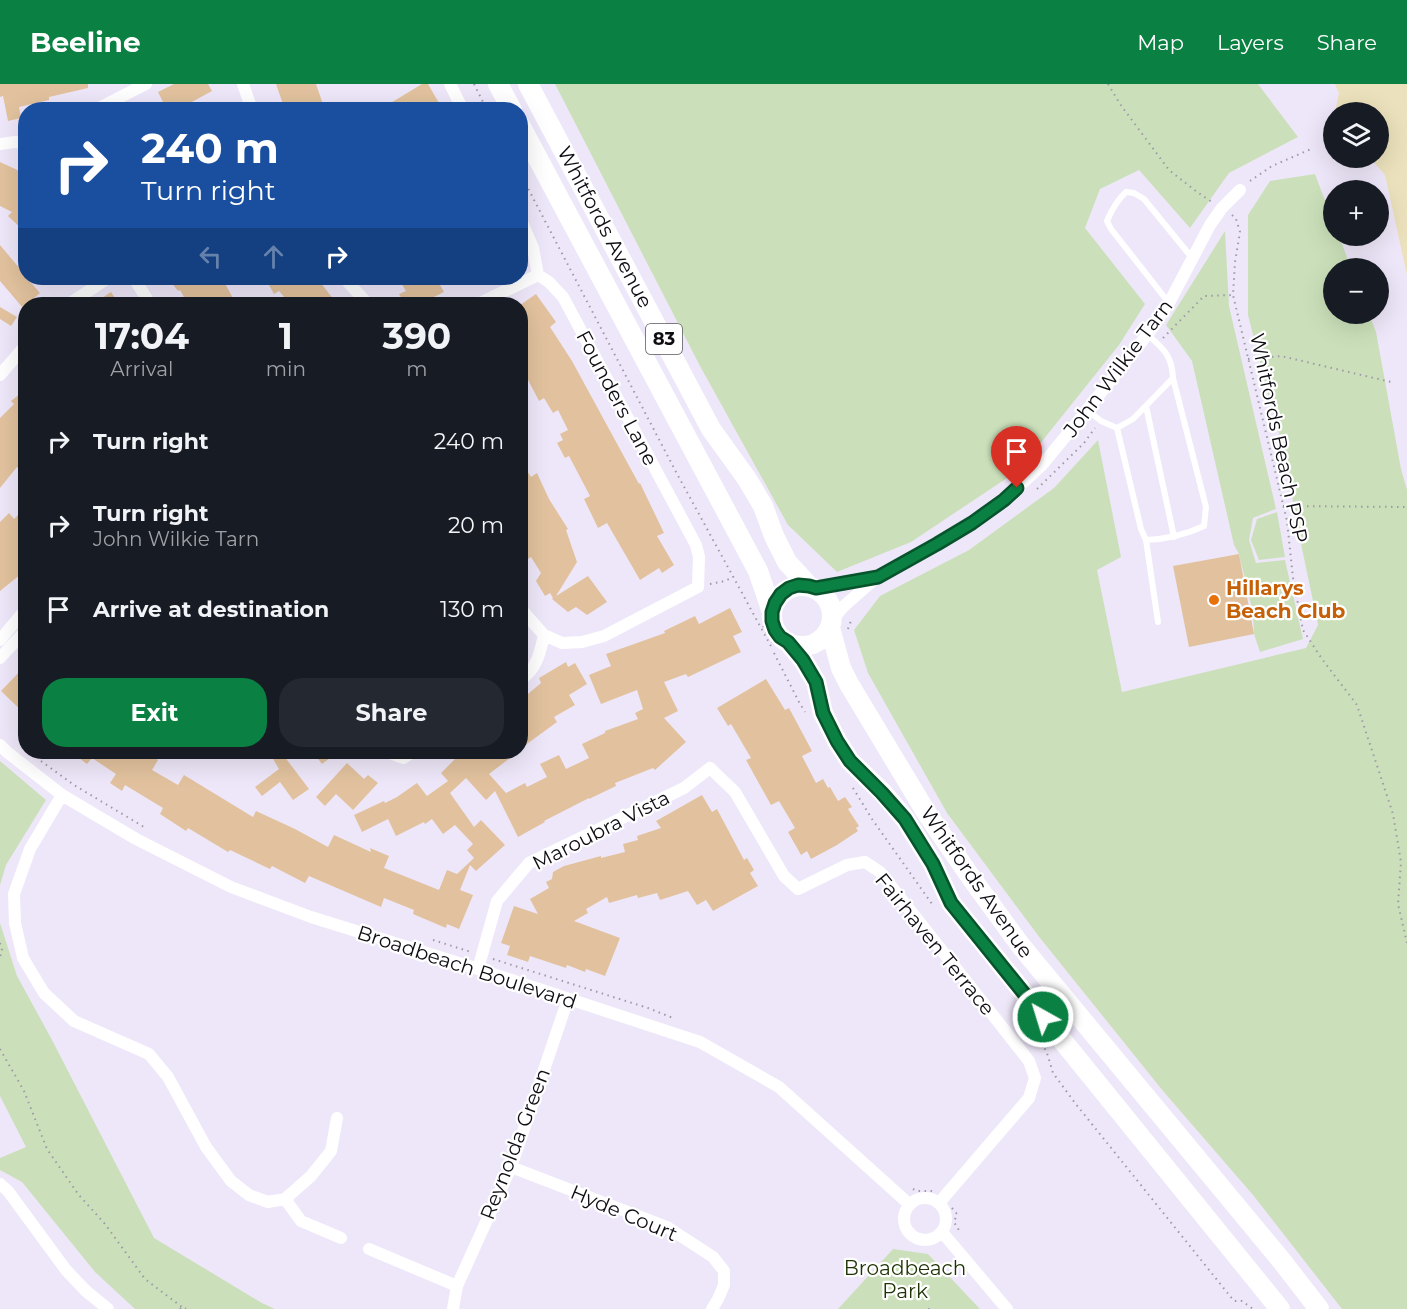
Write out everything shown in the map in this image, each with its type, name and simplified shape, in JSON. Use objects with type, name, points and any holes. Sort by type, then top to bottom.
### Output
[{"type":"main road","points":[[498,84],[508,102]]},
{"type":"main road","name":"Whitfords Avenue","points":[[528,84],[711,429],[747,479],[763,506],[787,562],[812,587]]},
{"type":"main road","name":"Whitfords Avenue","points":[[528,140],[758,571],[772,612]]},
{"type":"main road","points":[[772,612],[781,594],[789,588],[798,585],[812,587]]},
{"type":"main road","name":"83","points":[[812,587],[823,594],[829,602],[832,611],[831,624]]},
{"type":"main road","name":"83","points":[[772,612],[775,630],[788,642]]},
{"type":"main road","points":[[788,642],[807,645],[816,642],[824,636],[831,624]]},
{"type":"main road","name":"Whitfords Avenue","points":[[831,624],[841,668],[849,684],[926,812],[972,879],[1021,946],[1319,1309]]},
{"type":"main road","name":"Whitfords Avenue","points":[[788,642],[803,660],[816,682],[823,713],[837,741],[850,761],[905,819],[933,864],[951,903],[1280,1309]]},
{"type":"street","points":[[111,102],[146,84]]},
{"type":"street","points":[[243,84],[249,102]]},
{"type":"street","points":[[450,84],[458,102]]},
{"type":"street","points":[[0,144],[18,142]]},
{"type":"street","name":"John Wilkie Tarn","points":[[831,624],[844,606],[876,578],[972,523],[1004,500],[1042,465],[1170,303],[1210,225],[1222,208],[1240,190]]},
{"type":"street","points":[[528,236],[533,248],[538,275],[528,280]]},
{"type":"street","name":"Founders Lane","points":[[538,275],[549,282],[563,297],[696,545],[699,557],[698,586]]},
{"type":"street","points":[[80,297],[98,285]]},
{"type":"street","points":[[350,285],[362,297]]},
{"type":"street","points":[[492,297],[517,285]]},
{"type":"street","points":[[354,290],[357,297]]},
{"type":"street","points":[[0,375],[18,354]]},
{"type":"street","name":"John Wilkie Tarn","points":[[812,587],[876,578]]},
{"type":"street","points":[[528,617],[544,635],[562,643],[582,642],[604,636],[698,586]]},
{"type":"street","points":[[0,640],[18,619]]},
{"type":"street","points":[[528,674],[537,662],[544,635]]},
{"type":"street","points":[[0,658],[18,639]]},
{"type":"street","name":"Broadbeach Boulevard","points":[[2,748],[62,795],[136,839],[231,887],[311,916],[700,1042],[779,1087],[909,1204]]},
{"type":"street","name":"Fairhaven Terrace","points":[[710,768],[735,792],[784,876],[798,890],[847,865],[865,862],[880,872],[1029,1061],[1035,1077],[1029,1098],[939,1203]]},
{"type":"street","name":"Maroubra Vista","points":[[478,969],[497,901],[529,863],[684,788],[710,768]]},
{"type":"street","points":[[62,795],[30,849],[14,894],[15,923],[23,958],[44,993],[74,1021],[149,1054],[168,1077],[206,1147],[231,1181],[249,1195],[268,1202],[285,1199],[311,1176],[331,1151],[337,1118]]},
{"type":"street","name":"Reynolda Green","points":[[453,1309],[456,1286],[511,1167],[568,999]]},
{"type":"street","name":"Hyde Court","points":[[511,1167],[667,1227],[713,1257],[724,1271],[724,1286],[712,1309]]},
{"type":"street","points":[[0,1184],[8,1191],[66,1270],[108,1309]]},
{"type":"street","points":[[922,1198],[930,1198],[939,1203],[946,1216],[946,1224],[942,1232],[929,1240],[912,1237],[907,1232],[903,1217],[909,1204],[922,1198]]},
{"type":"street","points":[[285,1199],[302,1221],[341,1238]]},
{"type":"street","points":[[942,1232],[1007,1309]]},
{"type":"street","points":[[369,1250],[456,1286]]},
{"type":"lane","points":[[1170,303],[1107,221],[1120,197],[1126,192],[1134,193],[1144,199],[1193,259]]},
{"type":"lane","points":[[1146,540],[1188,534],[1204,526],[1206,507],[1168,354],[1147,334]]},
{"type":"lane","points":[[1117,428],[1133,419],[1173,378]]},
{"type":"lane","points":[[1146,406],[1174,537]]},
{"type":"lane","points":[[1087,410],[1101,421],[1117,428]]},
{"type":"lane","points":[[1117,428],[1141,529],[1146,540],[1158,622]]},
{"type":"path","points":[[474,84],[483,102]]},
{"type":"path","name":"Whitfords Beach PSP","points":[[1108,84],[1169,170],[1236,219],[1240,232],[1233,295],[1287,521],[1293,578],[1303,630],[1357,705],[1394,814],[1401,862],[1398,904],[1407,943]]},
{"type":"path","points":[[1240,190],[1272,166],[1311,149]]},
{"type":"path","points":[[1158,344],[1204,296],[1233,295]]},
{"type":"path","points":[[1248,359],[1281,356],[1391,382]]},
{"type":"path","points":[[1283,506],[1407,507]]},
{"type":"path","points":[[698,586],[725,581],[733,577]]},
{"type":"path","points":[[0,943],[2,950],[0,957]]},
{"type":"path","points":[[0,1049],[24,1091],[47,1149],[78,1194],[105,1224],[145,1279],[181,1308],[186,1309]]},
{"type":"green space","points":[[555,84],[1258,84],[1298,137],[1229,173],[1190,228],[1139,170],[1100,189],[1085,228],[1145,304],[1119,345],[1019,470],[911,542],[837,572],[788,525],[700,366]]},
{"type":"green space","points":[[1315,174],[1323,195],[1323,246],[1343,246],[1347,258],[1323,258],[1323,324],[1373,324],[1407,490],[1407,1309],[1342,1309],[1253,1195],[1163,1091],[1040,938],[947,813],[868,673],[854,630],[880,596],[969,550],[1054,488],[1098,440],[1121,557],[1097,570],[1122,692],[1306,648],[1318,625],[1296,520],[1286,457],[1248,315],[1248,215],[1270,181]]},
{"type":"green space","points":[[1225,231],[1229,306],[1276,509],[1253,518],[1249,540],[1256,563],[1285,560],[1303,639],[1260,652],[1254,634],[1253,613],[1239,554],[1234,545],[1192,361],[1166,325]]},
{"type":"green space","points":[[1277,512],[1285,557],[1259,560],[1251,540],[1257,519]]},
{"type":"green space","points":[[0,761],[46,800],[6,865],[0,885]]},
{"type":"green space","points":[[0,923],[17,976],[154,1238],[275,1309],[135,1309],[95,1272],[22,1182],[0,1170],[0,1158],[26,1147],[0,1096]]},
{"type":"green space","name":"Broadbeach Park","points":[[893,1249],[928,1254],[980,1309],[838,1309]]},
{"type":"sand","points":[[1335,84],[1407,84],[1407,275],[1389,193],[1389,180],[1386,180],[1379,168],[1389,168],[1389,102],[1337,102],[1339,93]]},
{"type":"building","points":[[0,84],[88,84],[88,88],[49,97],[49,100],[18,102],[18,119],[8,121],[3,96],[0,97]]},
{"type":"building","points":[[174,84],[208,84],[212,91],[192,102],[163,102],[158,92]]},
{"type":"building","points":[[276,84],[316,84],[322,102],[282,102]]},
{"type":"building","points":[[422,84],[428,84],[438,102],[392,102]]},
{"type":"building","points":[[0,162],[18,170],[18,225],[8,216],[12,212],[0,206]]},
{"type":"building","points":[[0,245],[18,266],[18,285],[33,285],[40,293],[35,297],[18,297],[18,302],[0,281]]},
{"type":"building","points":[[173,285],[226,285],[232,297],[184,297],[180,290],[178,291]]},
{"type":"building","points":[[269,285],[322,285],[332,297],[284,297],[279,291],[274,294]]},
{"type":"building","points":[[402,285],[440,285],[444,292],[434,297],[401,297],[399,294],[406,291]]},
{"type":"building","points":[[111,292],[114,297],[104,297]]},
{"type":"building","points":[[536,294],[556,322],[550,327],[572,361],[640,483],[664,533],[657,536],[674,565],[662,573],[659,568],[640,580],[607,523],[598,528],[584,499],[590,496],[569,456],[565,458],[557,443],[563,440],[560,434],[568,430],[558,410],[553,413],[544,398],[539,401],[528,380],[528,300]]},
{"type":"building","points":[[0,307],[17,317],[11,326],[0,319]]},
{"type":"building","points":[[18,395],[18,468],[0,488],[0,418],[14,404],[11,401]]},
{"type":"building","points":[[528,472],[531,477],[537,473],[549,499],[568,529],[566,530],[577,562],[556,596],[588,576],[607,602],[587,615],[576,607],[568,612],[552,599],[550,593],[545,596],[536,581],[541,573],[531,557],[528,559]]},
{"type":"building","points":[[9,513],[14,519],[18,515],[18,576],[0,591],[0,522]]},
{"type":"building","name":"Hillarys Beach Club","points":[[1239,554],[1254,634],[1189,647],[1173,566]]},
{"type":"building","points":[[730,608],[742,632],[733,636],[741,652],[688,677],[686,674],[664,682],[678,711],[664,718],[686,742],[655,770],[653,768],[615,783],[616,786],[544,821],[518,837],[495,791],[486,800],[466,778],[450,793],[474,827],[481,820],[505,845],[476,871],[470,865],[460,890],[473,895],[459,929],[447,924],[446,928],[413,914],[414,910],[384,898],[381,907],[309,876],[305,883],[272,866],[270,869],[230,850],[228,852],[188,828],[186,831],[160,814],[163,808],[125,785],[122,791],[110,783],[116,774],[94,759],[156,759],[158,760],[152,770],[178,785],[184,775],[253,817],[256,811],[328,847],[334,835],[371,852],[370,848],[389,856],[384,868],[439,890],[447,870],[457,874],[474,858],[467,850],[473,844],[455,825],[443,834],[432,819],[396,836],[388,819],[362,832],[354,815],[397,797],[417,783],[427,796],[448,781],[441,773],[455,759],[509,759],[489,774],[506,793],[525,783],[527,787],[547,777],[540,764],[559,755],[566,769],[589,758],[582,744],[605,731],[638,719],[635,713],[643,709],[637,690],[601,704],[589,675],[611,666],[606,654],[665,633],[664,631],[695,616],[699,624]]},
{"type":"building","points":[[566,662],[568,667],[575,663],[587,684],[569,695],[575,705],[554,717],[557,722],[528,743],[528,694],[541,683],[539,678]]},
{"type":"building","points":[[18,673],[18,707],[1,691]]},
{"type":"building","points":[[766,679],[785,710],[789,708],[812,751],[802,756],[816,783],[823,779],[838,801],[845,797],[852,807],[848,809],[859,826],[856,828],[858,831],[811,859],[807,851],[801,855],[788,832],[795,828],[779,801],[771,805],[746,760],[751,758],[731,724],[728,726],[717,708]]},
{"type":"building","points":[[80,759],[91,759],[87,764]]},
{"type":"building","points":[[273,759],[286,759],[309,789],[293,800],[280,782],[262,796],[255,787],[279,769]]},
{"type":"building","points":[[318,759],[329,759],[322,764]]},
{"type":"building","points":[[347,763],[364,779],[368,775],[378,783],[353,810],[336,794],[325,806],[316,797]]},
{"type":"building","points":[[702,795],[712,812],[717,809],[744,860],[747,858],[754,870],[750,873],[758,886],[713,911],[706,900],[697,905],[688,891],[660,900],[657,893],[638,898],[637,895],[609,903],[607,897],[586,909],[588,913],[574,921],[620,938],[605,976],[567,965],[566,968],[530,956],[528,962],[507,955],[510,946],[501,943],[514,906],[538,914],[530,899],[549,888],[546,882],[552,879],[553,872],[564,866],[625,852],[623,844],[638,840],[637,836],[661,828],[656,821]]},
{"type":"place","name":"Hillarys Beach Club","points":[[1214,600]]},
{"type":"route","points":[[1017,488],[972,523],[876,578],[816,588],[798,585],[789,588],[775,603],[772,621],[780,637],[788,642],[803,660],[816,682],[823,713],[850,761],[905,819],[933,864],[951,903],[1043,1017]]}]
